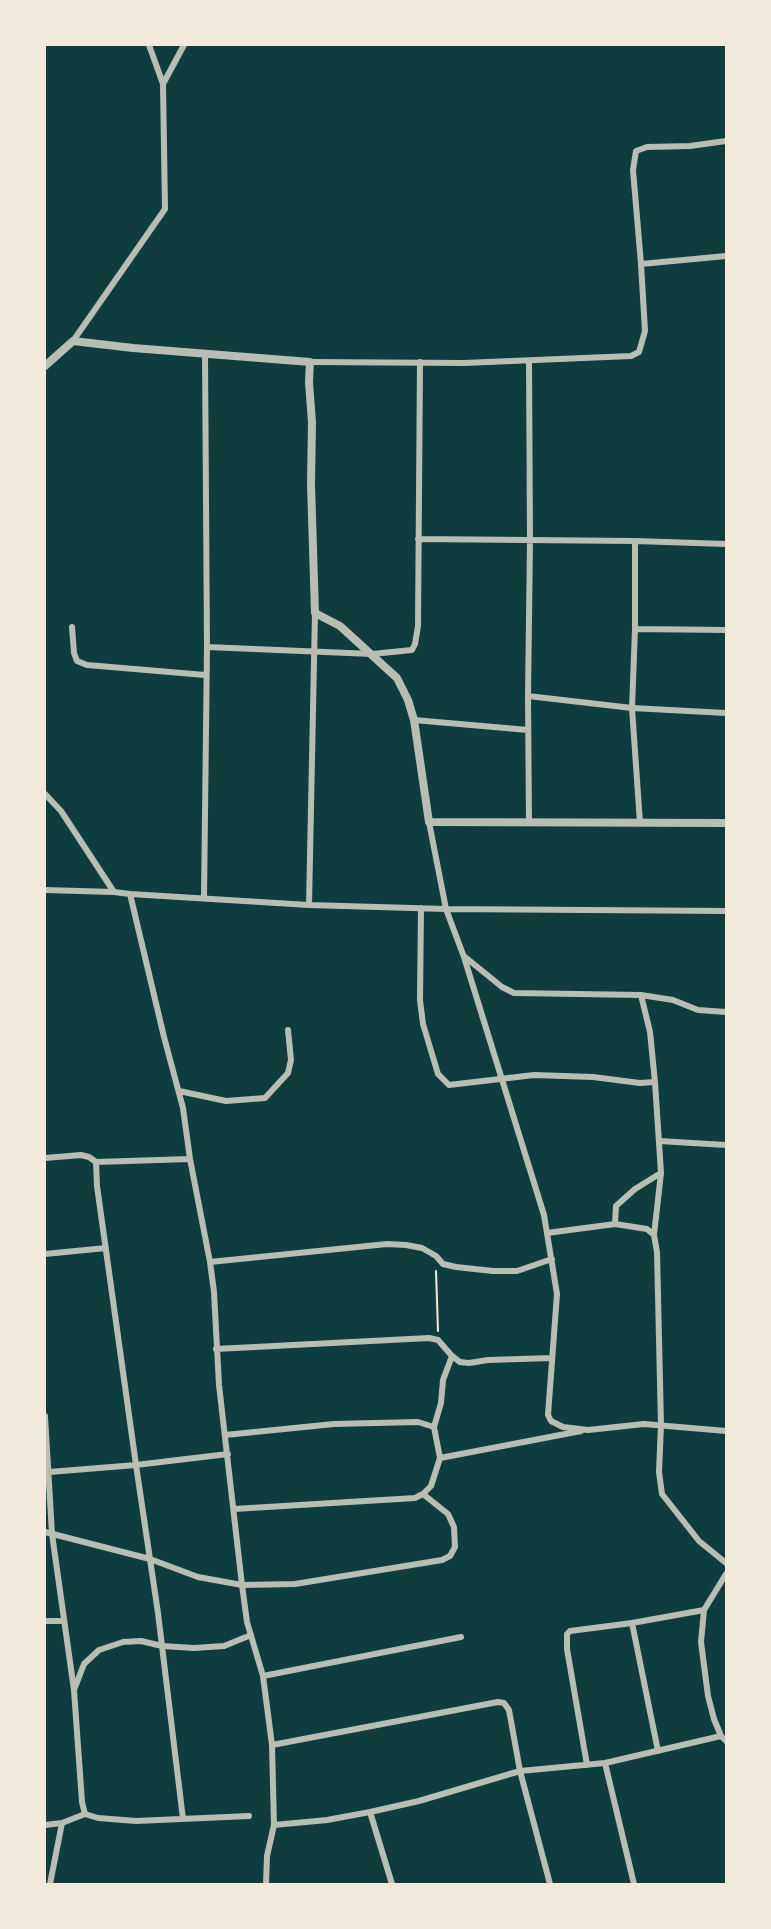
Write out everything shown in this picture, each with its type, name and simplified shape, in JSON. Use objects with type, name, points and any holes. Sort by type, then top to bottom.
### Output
[{"type":"street","points":[[45,366],[73,341],[165,209],[163,84],[149,45]]},
{"type":"street","points":[[163,84],[184,45]]},
{"type":"street","points":[[73,341],[310,362],[529,361],[624,357],[639,352],[645,331],[633,170],[636,151],[647,147],[690,146],[726,141]]},
{"type":"street","points":[[641,264],[726,256]]},
{"type":"street","points":[[204,898],[207,647],[205,354]]},
{"type":"street","points":[[529,361],[529,823]]},
{"type":"street","points":[[309,905],[315,651],[310,362]]},
{"type":"street","points":[[207,647],[372,654],[412,650],[418,626],[420,362]]},
{"type":"street","points":[[418,539],[726,544]]},
{"type":"street","points":[[635,541],[632,708],[640,823]]},
{"type":"street","points":[[315,613],[340,626],[372,654],[397,678],[408,700],[414,720],[429,822],[446,909],[464,957],[544,1215],[557,1294],[548,1415],[550,1421],[563,1427],[588,1430]]},
{"type":"street","points":[[72,627],[74,653],[77,661],[87,665],[206,675]]},
{"type":"street","points":[[634,629],[726,630]]},
{"type":"street","points":[[528,696],[632,708],[726,712]]},
{"type":"street","points":[[414,720],[528,730]]},
{"type":"street","points":[[45,794],[61,811],[114,892]]},
{"type":"street","points":[[429,822],[726,823]]},
{"type":"street","points":[[45,890],[114,892],[309,905],[446,909],[726,911]]},
{"type":"street","points":[[130,894],[183,1108],[190,1159],[210,1262],[214,1292],[216,1349],[242,1585],[251,1635],[263,1676],[272,1745],[274,1825],[267,1856],[268,1884]]},
{"type":"street","points":[[421,908],[420,1000],[423,1024],[438,1074],[449,1085],[534,1075],[593,1077],[640,1083],[655,1082]]},
{"type":"street","points":[[464,957],[493,981],[514,993],[640,994],[673,1000],[698,1010],[726,1012]]},
{"type":"street","points":[[640,994],[650,1032],[661,1173],[654,1235],[657,1252],[661,1425],[659,1472],[662,1494],[699,1541],[726,1563]]},
{"type":"street","points":[[179,1091],[226,1101],[265,1098],[288,1073],[291,1060],[288,1030]]},
{"type":"street","points":[[659,1141],[726,1145]]},
{"type":"street","points":[[45,1158],[81,1155],[96,1162],[190,1159]]},
{"type":"street","points":[[96,1162],[162,1646],[183,1819]]},
{"type":"street","points":[[615,1224],[616,1206],[636,1189],[661,1173]]},
{"type":"street","points":[[547,1233],[615,1224],[647,1229],[654,1235]]},
{"type":"street","points":[[210,1262],[387,1244],[422,1248],[443,1264],[493,1271],[517,1272],[552,1259]]},
{"type":"street","points":[[45,1254],[106,1248]]},
{"type":"street","points":[[216,1349],[416,1338],[438,1340],[452,1356],[460,1362],[469,1364],[488,1360],[552,1358]]},
{"type":"street","points":[[234,1509],[405,1499],[423,1494],[431,1486],[440,1458],[434,1427],[441,1403],[443,1380],[452,1356]]},
{"type":"street","points":[[45,1416],[49,1473],[49,1533],[74,1690],[82,1802],[85,1814]]},
{"type":"street","points":[[225,1435],[375,1422],[418,1422],[434,1427]]},
{"type":"street","points":[[440,1458],[588,1430],[644,1424],[726,1431]]},
{"type":"street","points":[[49,1473],[228,1454]]},
{"type":"street","points":[[49,1533],[150,1559],[198,1577],[242,1585],[295,1584],[348,1577],[442,1560],[450,1556],[455,1547],[454,1527],[448,1514],[423,1494]]},
{"type":"street","points":[[274,1825],[327,1820],[370,1812],[419,1801],[520,1771],[605,1763],[723,1739],[708,1696],[701,1642],[705,1610],[726,1574]]},
{"type":"street","points":[[587,1765],[567,1649],[567,1634],[570,1631],[705,1610]]},
{"type":"street","points":[[45,1621],[64,1621]]},
{"type":"street","points":[[632,1623],[658,1751]]},
{"type":"street","points":[[74,1690],[84,1664],[99,1650],[123,1642],[141,1641],[162,1646],[194,1648],[224,1646],[251,1635]]},
{"type":"street","points":[[263,1676],[461,1637]]},
{"type":"street","points":[[272,1745],[498,1702],[504,1703],[509,1710],[520,1771],[550,1884]]},
{"type":"street","points":[[605,1763],[634,1884]]},
{"type":"street","points":[[370,1812],[392,1884]]},
{"type":"street","points":[[45,1825],[62,1823],[85,1814],[98,1818],[136,1821],[249,1816]]},
{"type":"street","points":[[50,1884],[62,1823]]},
{"type":"path","points":[[435,1256],[438,1340]]}]
